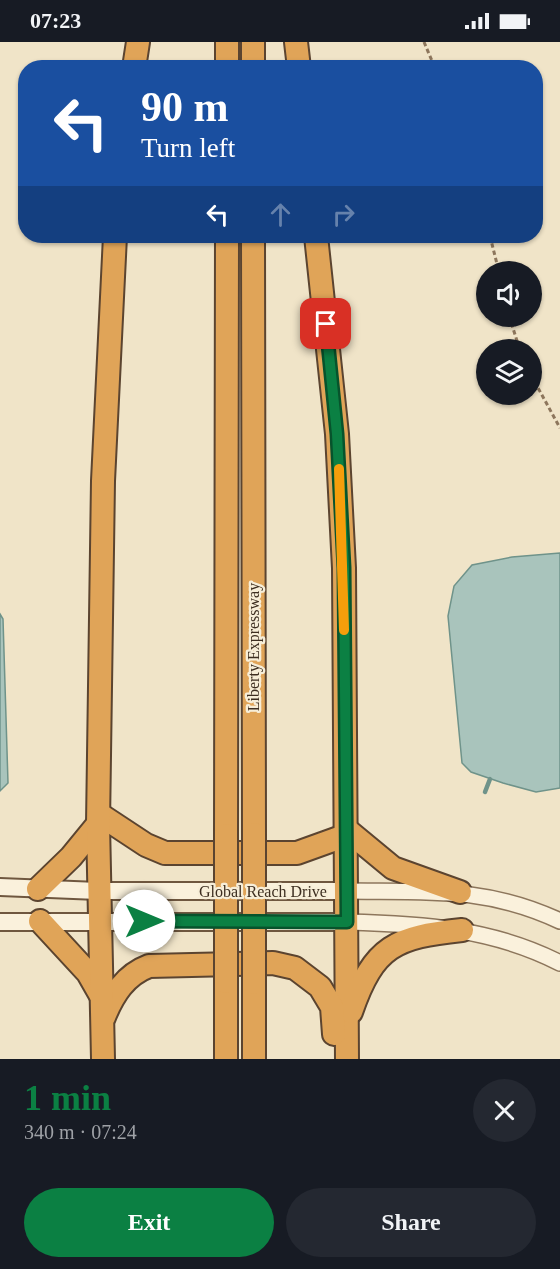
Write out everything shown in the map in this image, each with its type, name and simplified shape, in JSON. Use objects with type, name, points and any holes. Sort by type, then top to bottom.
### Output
[{"type":"highway","points":[[135,60],[138,42]]},
{"type":"highway","points":[[227,42],[227,60]]},
{"type":"highway","points":[[253,60],[254,42]]},
{"type":"highway","points":[[296,42],[298,60]]},
{"type":"highway","points":[[103,1059],[98,819],[103,481],[115,243]]},
{"type":"highway","name":"Liberty Expressway","points":[[226,1059],[227,243]]},
{"type":"highway","name":"Liberty Expressway","points":[[253,243],[254,1059]]},
{"type":"highway","points":[[317,243],[337,434],[344,568],[347,1059]]},
{"type":"highway","points":[[98,819],[165,853],[297,853],[347,832]]},
{"type":"highway","points":[[38,889],[71,857],[98,819]]},
{"type":"highway","points":[[347,832],[393,868],[459,892]]},
{"type":"highway","points":[[40,921],[88,973],[101,995]]},
{"type":"highway","points":[[346,1027],[364,981],[391,948],[416,936],[462,930]]},
{"type":"highway","points":[[102,1020],[117,991],[131,976],[149,966],[283,963],[304,973],[320,987],[327,997],[332,1007],[334,1037],[340,1059]]},
{"type":"main road","name":"Global Reach Drive","points":[[0,888],[98,891],[345,891]]},
{"type":"main road","name":"Global Reach Drive","points":[[0,922],[347,922]]},
{"type":"street","points":[[345,891],[459,892],[509,900],[560,921]]},
{"type":"street","points":[[347,922],[431,925],[462,930],[493,936],[560,963]]},
{"type":"path","points":[[424,42],[432,60]]},
{"type":"path","points":[[492,243],[496,261]]},
{"type":"path","points":[[542,395],[560,428]]},
{"type":"water","points":[[560,553],[560,788],[536,792],[471,772],[462,763],[448,616],[454,586],[472,565],[512,557]]},
{"type":"water","points":[[0,614],[3,619],[8,783],[0,791]]},
{"type":"waterway","points":[[485,792],[490,779]]},
{"type":"slow traffic","points":[[339,469],[344,568],[344,630]]},
{"type":"route","points":[[144,921],[347,922],[344,568],[337,434],[326,324]]}]
